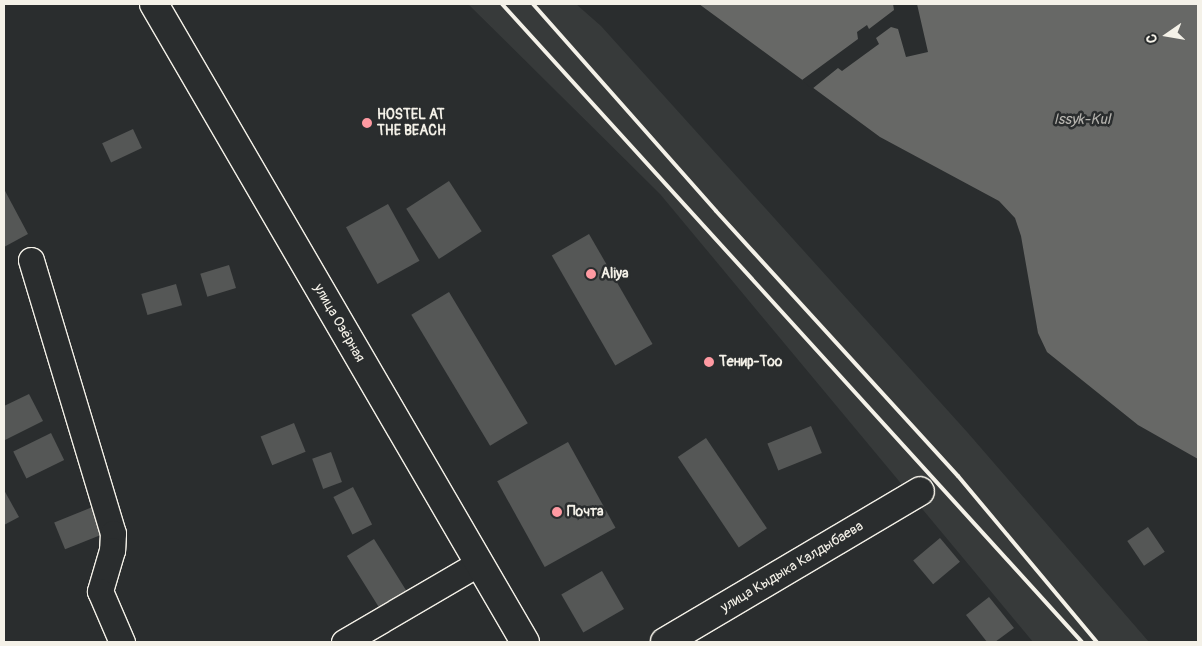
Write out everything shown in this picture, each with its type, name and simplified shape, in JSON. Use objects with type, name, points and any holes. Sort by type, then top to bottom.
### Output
[{"type":"street","name":"улица Озёрная","points":[[154,4],[525,642]]},
{"type":"street","points":[[31,260],[113,533],[112,550],[100,591],[122,642]]},
{"type":"street","name":"улица Кыдыка Калдыбаева","points":[[665,642],[920,491]]},
{"type":"street","points":[[344,642],[479,563]]},
{"type":"shaded area","points":[[468,4],[576,4],[601,26],[968,433],[1149,642],[1033,642],[660,194]]},
{"type":"water","name":"Issyk-Kul","points":[[699,4],[1198,4],[1198,459],[1138,425],[1047,352],[1038,333],[1021,236],[1015,218],[999,201],[880,137]]},
{"type":"pier","points":[[893,4],[917,4],[928,52],[906,57],[898,29],[891,27],[876,38],[879,44],[842,71],[838,68],[812,89],[802,80],[858,39],[857,32],[867,25],[869,29],[894,10]]},
{"type":"building","points":[[133,129],[142,148],[111,162],[102,143]]},
{"type":"building","points":[[449,181],[482,231],[439,259],[406,209]]},
{"type":"building","points":[[4,189],[28,234],[4,247]]},
{"type":"building","points":[[388,204],[420,261],[378,284],[346,227]]},
{"type":"building","name":"Aliya","points":[[589,234],[652,344],[615,365],[552,256]]},
{"type":"building","points":[[229,265],[236,288],[207,297],[200,274]]},
{"type":"building","points":[[176,284],[182,305],[147,315],[141,294]]},
{"type":"building","points":[[449,292],[528,423],[490,446],[411,315]]},
{"type":"building","points":[[29,394],[43,421],[5,440],[4,406]]},
{"type":"building","points":[[294,423],[306,452],[272,465],[261,436]]},
{"type":"building","points":[[811,426],[822,453],[778,470],[767,444]]},
{"type":"building","points":[[51,433],[64,460],[26,478],[13,451]]},
{"type":"building","points":[[706,438],[767,528],[739,547],[678,457]]},
{"type":"building","points":[[568,442],[616,528],[545,567],[497,481]]},
{"type":"building","points":[[331,452],[342,482],[323,489],[312,459]]},
{"type":"building","points":[[353,487],[372,524],[352,534],[333,497]]},
{"type":"building","points":[[4,490],[19,517],[4,525]]},
{"type":"building","points":[[95,506],[106,533],[65,549],[54,522]]},
{"type":"building","points":[[1148,527],[1165,552],[1144,566],[1127,541]]},
{"type":"building","points":[[940,538],[960,562],[933,584],[913,560]]},
{"type":"building","points":[[374,539],[410,596],[382,613],[347,556]]},
{"type":"building","points":[[602,571],[624,609],[583,633],[561,594]]},
{"type":"building","points":[[989,597],[1014,628],[995,642],[987,642],[966,615]]},
{"type":"railway","points":[[502,4],[1082,642]]},
{"type":"railway","points":[[533,4],[716,211],[958,476],[1097,642]]},
{"type":"place","name":"HOSTEL AT THE BEACH","points":[[367,123]]},
{"type":"place","name":"Aliya","points":[[591,274]]},
{"type":"place","name":"Тенир-Тоо","points":[[709,362]]},
{"type":"place","name":"Почта","points":[[557,512]]}]
